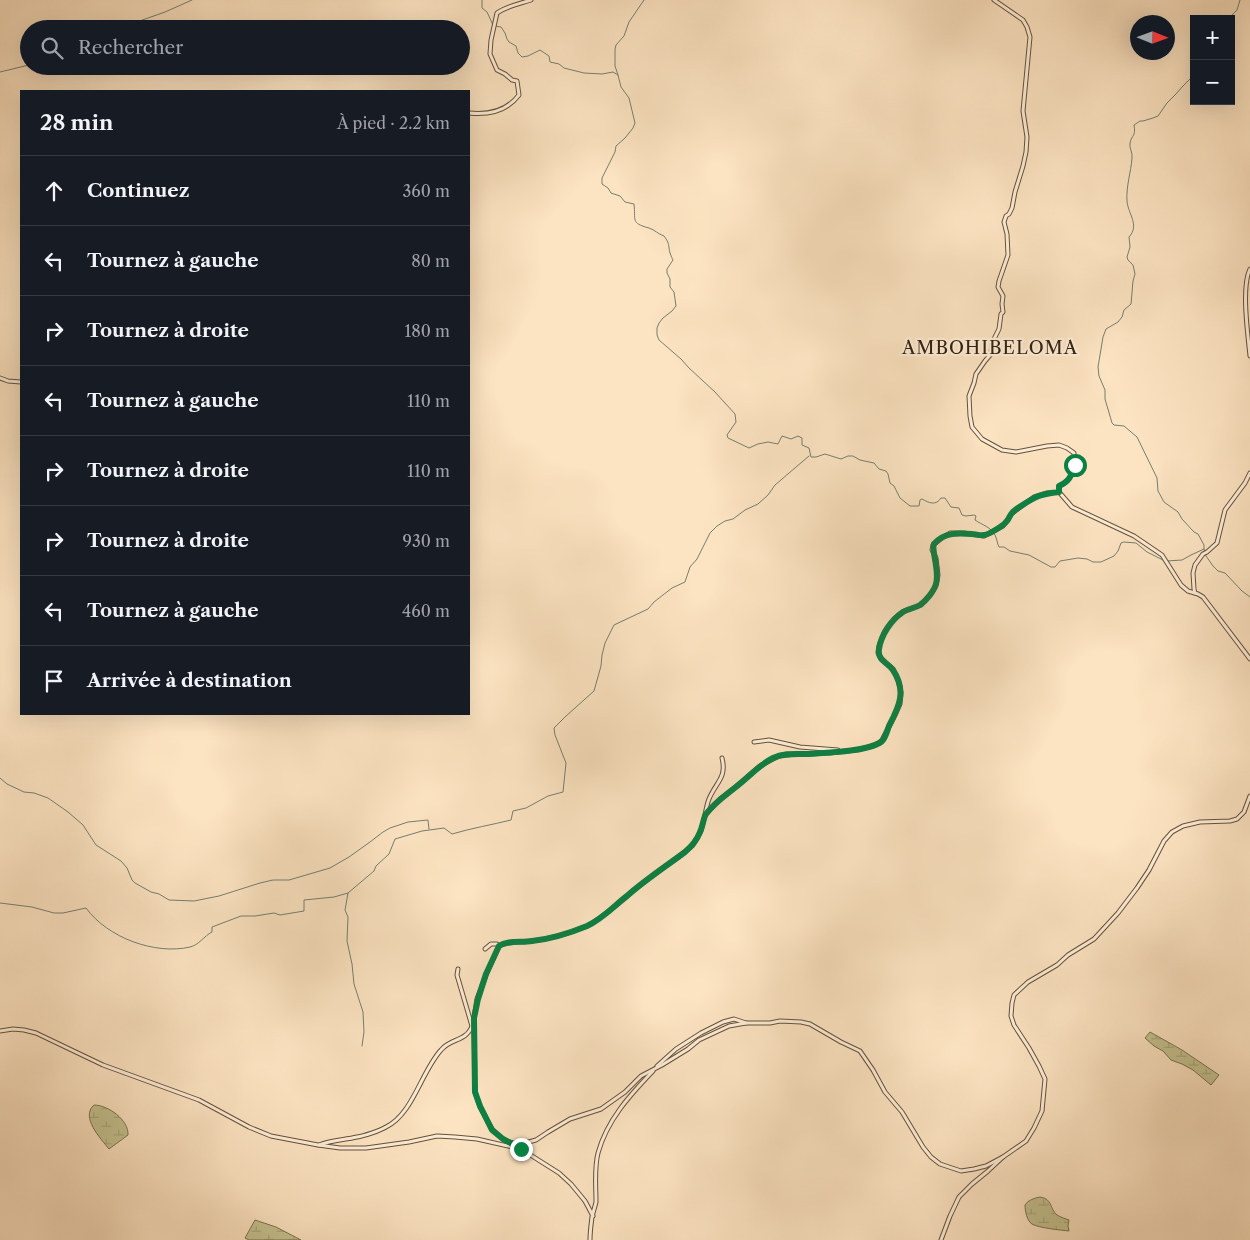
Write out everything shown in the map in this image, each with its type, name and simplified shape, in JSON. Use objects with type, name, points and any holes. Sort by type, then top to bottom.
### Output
[{"type":"street","points":[[470,113],[499,111],[519,95],[517,81],[512,80],[498,70],[491,57],[491,40],[497,13],[521,1],[531,0]]},
{"type":"street","points":[[994,0],[1023,20],[1028,27],[1030,37],[1023,111],[1027,137],[1026,152],[1014,192],[1012,208],[1004,222],[1007,234],[1008,256],[998,286],[1003,296],[1003,312],[999,329],[992,343],[991,354],[975,377],[969,396],[972,427],[982,439],[1002,450],[1016,452],[1047,446],[1059,446],[1067,448],[1074,453],[1075,465],[1071,476],[1059,486],[1059,492],[1072,507],[1134,536],[1162,555],[1181,585],[1188,591],[1203,597],[1250,658]]},
{"type":"street","points":[[1250,269],[1246,283],[1246,296],[1250,356]]},
{"type":"street","points":[[0,378],[20,382]]},
{"type":"street","points":[[1196,593],[1193,573],[1198,560],[1217,543],[1224,510],[1250,473]]},
{"type":"street","points":[[705,815],[720,799],[760,766],[773,758],[782,755],[830,753],[864,748],[881,742],[900,704],[901,692],[893,669],[881,659],[878,653],[879,646],[885,631],[894,620],[904,611],[921,604],[931,594],[936,585],[938,575],[936,558],[932,550],[933,545],[950,533],[984,536],[1002,526],[1011,514],[1034,497],[1059,492]]},
{"type":"street","points":[[754,742],[769,740],[800,747],[841,751]]},
{"type":"street","points":[[318,1145],[332,1140],[358,1137],[394,1123],[406,1109],[428,1068],[442,1049],[451,1042],[462,1038],[472,1026],[486,974],[499,946],[509,942],[549,938],[590,924],[693,845],[701,831],[708,801],[723,774],[722,758]]},
{"type":"street","points":[[511,1143],[525,1143],[536,1140],[570,1119],[601,1109],[625,1092],[641,1076],[682,1053],[698,1040],[713,1032],[729,1026],[746,1023],[801,1022],[810,1024],[860,1051],[885,1092],[902,1112],[931,1157],[940,1164],[961,1171],[986,1166],[1026,1142],[1042,1111],[1045,1079],[1040,1066],[1014,1025],[1011,1016],[1014,995],[1028,982],[1094,939],[1118,913],[1149,870],[1164,841],[1172,832],[1183,826],[1200,822],[1237,819],[1244,812],[1250,796]]},
{"type":"street","points":[[485,948],[491,944],[499,946]]},
{"type":"street","points":[[458,969],[457,975],[472,1026]]},
{"type":"street","points":[[474,1018],[475,1092],[492,1130],[515,1148]]},
{"type":"street","points":[[590,1240],[592,1216],[596,1204],[598,1154],[602,1140],[625,1101],[655,1068],[676,1049],[723,1022],[734,1019],[746,1023]]},
{"type":"street","points":[[0,1031],[13,1029],[36,1033],[102,1065],[199,1100],[249,1127],[271,1136],[340,1148],[366,1148],[437,1136],[477,1139],[521,1149],[571,1184],[585,1201],[592,1216]]},
{"type":"street","points":[[941,1240],[959,1197],[1003,1157]]},
{"type":"street","points":[[585,1201],[589,1203],[595,1200]]},
{"type":"green space","points":[[1150,1032],[1182,1050],[1219,1075],[1211,1085],[1193,1070],[1171,1060],[1163,1051],[1154,1046],[1145,1038]]},
{"type":"green space","points":[[94,1105],[117,1114],[127,1129],[128,1135],[109,1149],[90,1122],[90,1110]]},
{"type":"green space","points":[[1040,1197],[1049,1202],[1057,1215],[1069,1220],[1069,1231],[1039,1227],[1030,1223],[1025,1205]]},
{"type":"green space","points":[[255,1220],[276,1227],[301,1240],[249,1240],[245,1238]]},
{"type":"waterway","points":[[142,20],[192,0]]},
{"type":"waterway","points":[[482,0],[482,8],[487,12],[493,25],[501,27],[509,42],[516,46],[518,53],[522,57],[540,50],[549,56],[550,62],[559,64],[564,68],[584,73],[602,74],[613,72],[618,75],[621,87],[629,98],[635,123],[625,138],[616,146],[602,178],[602,184],[611,193],[620,196],[625,202],[634,204],[636,222],[664,236],[667,241],[673,260],[667,269],[667,273],[670,279],[670,287],[674,292],[676,306],[659,323],[657,335],[659,340],[715,392],[735,414],[736,422],[727,435],[728,438],[749,448],[768,442],[778,444],[782,436],[791,439],[798,436],[802,438],[802,445],[809,448],[811,457],[825,454],[841,459],[853,456],[860,460],[874,463],[879,469],[886,471],[890,483],[894,486],[900,498],[910,506],[919,506],[922,499],[932,503],[945,498],[951,507],[959,508],[962,515],[976,516],[975,520],[989,528],[996,536],[999,547],[1029,555],[1051,567],[1055,567],[1060,561],[1078,558],[1101,562],[1114,556],[1121,543],[1124,542],[1136,543],[1147,552],[1163,560]]},
{"type":"waterway","points":[[618,75],[615,66],[616,45],[624,36],[629,22],[644,0]]},
{"type":"waterway","points":[[1232,15],[1237,10],[1240,0]]},
{"type":"waterway","points":[[0,72],[20,67]]},
{"type":"waterway","points":[[1190,79],[1167,103],[1158,116],[1140,121],[1134,125],[1134,134],[1130,143],[1132,156],[1127,195],[1133,224],[1132,233],[1129,237],[1130,247],[1127,257],[1133,265],[1135,274],[1131,304],[1124,310],[1118,322],[1106,329],[1098,367],[1099,376],[1105,390],[1105,399],[1112,423],[1124,426],[1137,437],[1157,478],[1158,491],[1164,502],[1178,512],[1182,519],[1198,534],[1204,545],[1206,556],[1213,566],[1218,571],[1225,573],[1250,597]]},
{"type":"waterway","points":[[362,1046],[364,1032],[363,1012],[354,984],[347,941],[348,917],[345,910],[348,893],[374,871],[376,866],[389,854],[395,839],[422,831],[444,828],[452,834],[511,820],[513,811],[526,808],[548,796],[563,792],[566,763],[554,728],[594,691],[605,643],[614,625],[648,609],[672,588],[685,582],[690,567],[697,559],[710,533],[725,521],[733,519],[745,510],[758,504],[775,485],[809,456]]},
{"type":"waterway","points":[[1167,561],[1182,560],[1204,549]]},
{"type":"waterway","points":[[0,778],[7,784],[24,792],[48,798],[68,812],[83,825],[96,845],[121,861],[135,883],[169,900],[194,901],[219,896],[273,880],[289,880],[330,868],[390,828],[408,822],[428,820],[429,829]]},
{"type":"waterway","points":[[0,903],[32,907],[54,913],[86,908],[95,919],[119,936],[148,946],[176,949],[193,946],[212,932],[212,927],[241,916],[274,913],[280,915],[304,911],[304,900],[334,897],[348,893]]},
{"type":"district","name":"AMBOHIBELOMA","points":[[990,348]]},
{"type":"route","points":[[521,1149],[515,1148],[492,1130],[475,1092],[474,1018],[486,974],[499,946],[509,942],[532,941],[565,934],[590,924],[605,914],[693,845],[701,831],[705,815],[720,799],[760,766],[773,758],[782,755],[856,750],[881,742],[900,704],[901,692],[893,669],[881,659],[878,653],[879,646],[885,631],[894,620],[904,611],[921,604],[931,594],[936,585],[938,575],[936,558],[932,550],[933,545],[950,533],[984,536],[1002,526],[1011,514],[1034,497],[1059,492],[1059,486],[1071,476],[1075,465]]}]
